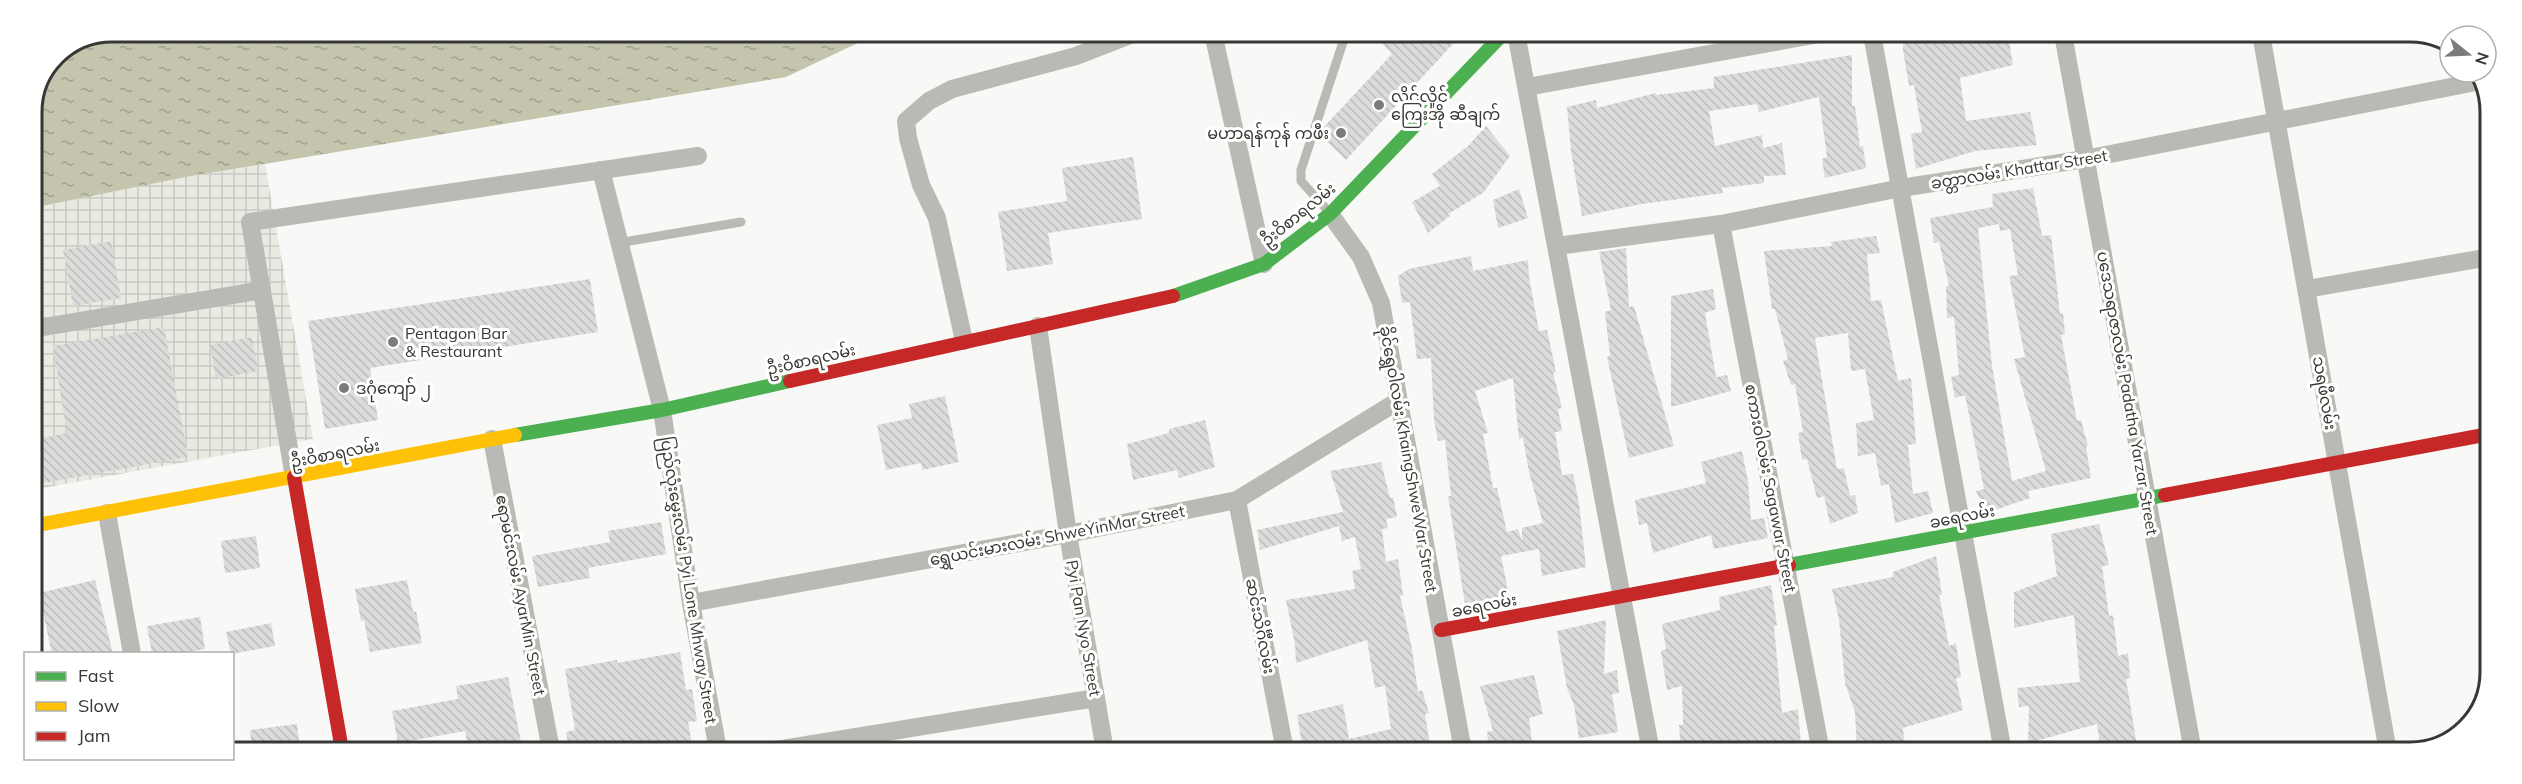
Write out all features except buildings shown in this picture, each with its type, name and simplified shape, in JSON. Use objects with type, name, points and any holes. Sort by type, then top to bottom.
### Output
[{"type":"main road","name":"ဦးဝိစာရလမ်း","points":[[42,524],[492,439],[662,410],[1162,300],[1264,264],[1330,213],[1495,42]]},
{"type":"main road","name":"ခရေလမ်း","points":[[1441,630],[2480,436]]},
{"type":"main road","points":[[294,477],[341,742]]},
{"type":"street","points":[[964,342],[937,218],[921,185],[908,138],[906,121],[929,100],[952,89],[1076,56],[1112,42]]},
{"type":"street","points":[[1215,42],[1264,264]]},
{"type":"street","points":[[1518,42],[1649,742]]},
{"type":"street","points":[[1527,87],[1775,42]]},
{"type":"street","points":[[1874,42],[2001,742]]},
{"type":"street","name":"ပဒေသရာဇာလမ်း Padatha Yarzar Street","points":[[2064,42],[2191,742]]},
{"type":"street","name":"သရဖီလမ်း","points":[[2263,42],[2386,742]]},
{"type":"street","name":"ခတ္တာလမ်း Khattar Street","points":[[1557,246],[1721,224],[1901,188],[2085,159],[2465,84]]},
{"type":"street","points":[[294,477],[250,222],[698,156]]},
{"type":"street","name":"ပြည်လုံးမွှေးလမ်း Pyi Lone Mhway Street","points":[[601,170],[662,410],[691,603],[717,742]]},
{"type":"street","name":"ခိုင်ရွှေဝါလမ်း KhaingShweWar Street","points":[[1330,213],[1361,257],[1381,303],[1461,742]]},
{"type":"street","name":"စကားဝါလမ်း Sagawar Street","points":[[1721,224],[1819,742]]},
{"type":"street","points":[[2307,289],[2480,259]]},
{"type":"street","points":[[42,327],[262,290]]},
{"type":"street","name":"Pyi Pan Nyo Street","points":[[1038,326],[1068,534],[1103,742]]},
{"type":"street","name":"ရွှေယင်းမားလမ်း ShweYinMar Street","points":[[691,603],[1068,534],[1237,500],[1398,401]]},
{"type":"street","name":"ဧရာမင်းလမ်း AyarMin Street","points":[[492,439],[549,742]]},
{"type":"street","name":"ဆင်းသိင်္ဂီလမ်း","points":[[1237,500],[1283,742]]},
{"type":"street","points":[[106,513],[132,652]]},
{"type":"street","points":[[825,742],[1096,698]]},
{"type":"lane","points":[[1330,213],[1301,181],[1301,170],[1343,42]]},
{"type":"lane","points":[[618,243],[741,222]]},
{"type":"shaded area","points":[[265,164],[313,439],[42,488],[42,206],[186,177]]},
{"type":"water","points":[[112,42],[860,42],[786,77],[186,177],[42,206],[43,98],[54,73],[73,54],[85,47]]},
{"type":"traffic: fast","points":[[1173,296],[1264,264],[1330,214],[1495,42]]},
{"type":"traffic: fast","points":[[515,435],[662,410],[790,381]]},
{"type":"traffic: fast","points":[[1789,565],[2165,495]]},
{"type":"traffic: slow","points":[[42,524],[515,435]]},
{"type":"traffic: jam","points":[[790,381],[1173,296]]},
{"type":"traffic: jam","points":[[2165,495],[2480,436]]},
{"type":"traffic: jam","points":[[294,477],[341,742]]},
{"type":"traffic: jam","points":[[1441,630],[1789,565]]},
{"type":"place","name":"လှိုင်လှိုင် ကြေးအို ဆီချက်","points":[[1379,105]]},
{"type":"place","name":"မဟာရန်ကုန် ကဖီး","points":[[1341,133]]},
{"type":"place","name":"Pentagon Bar & Restaurant","points":[[393,342]]},
{"type":"place","name":"ဒဂုံကျော် ၂","points":[[344,388]]}]
